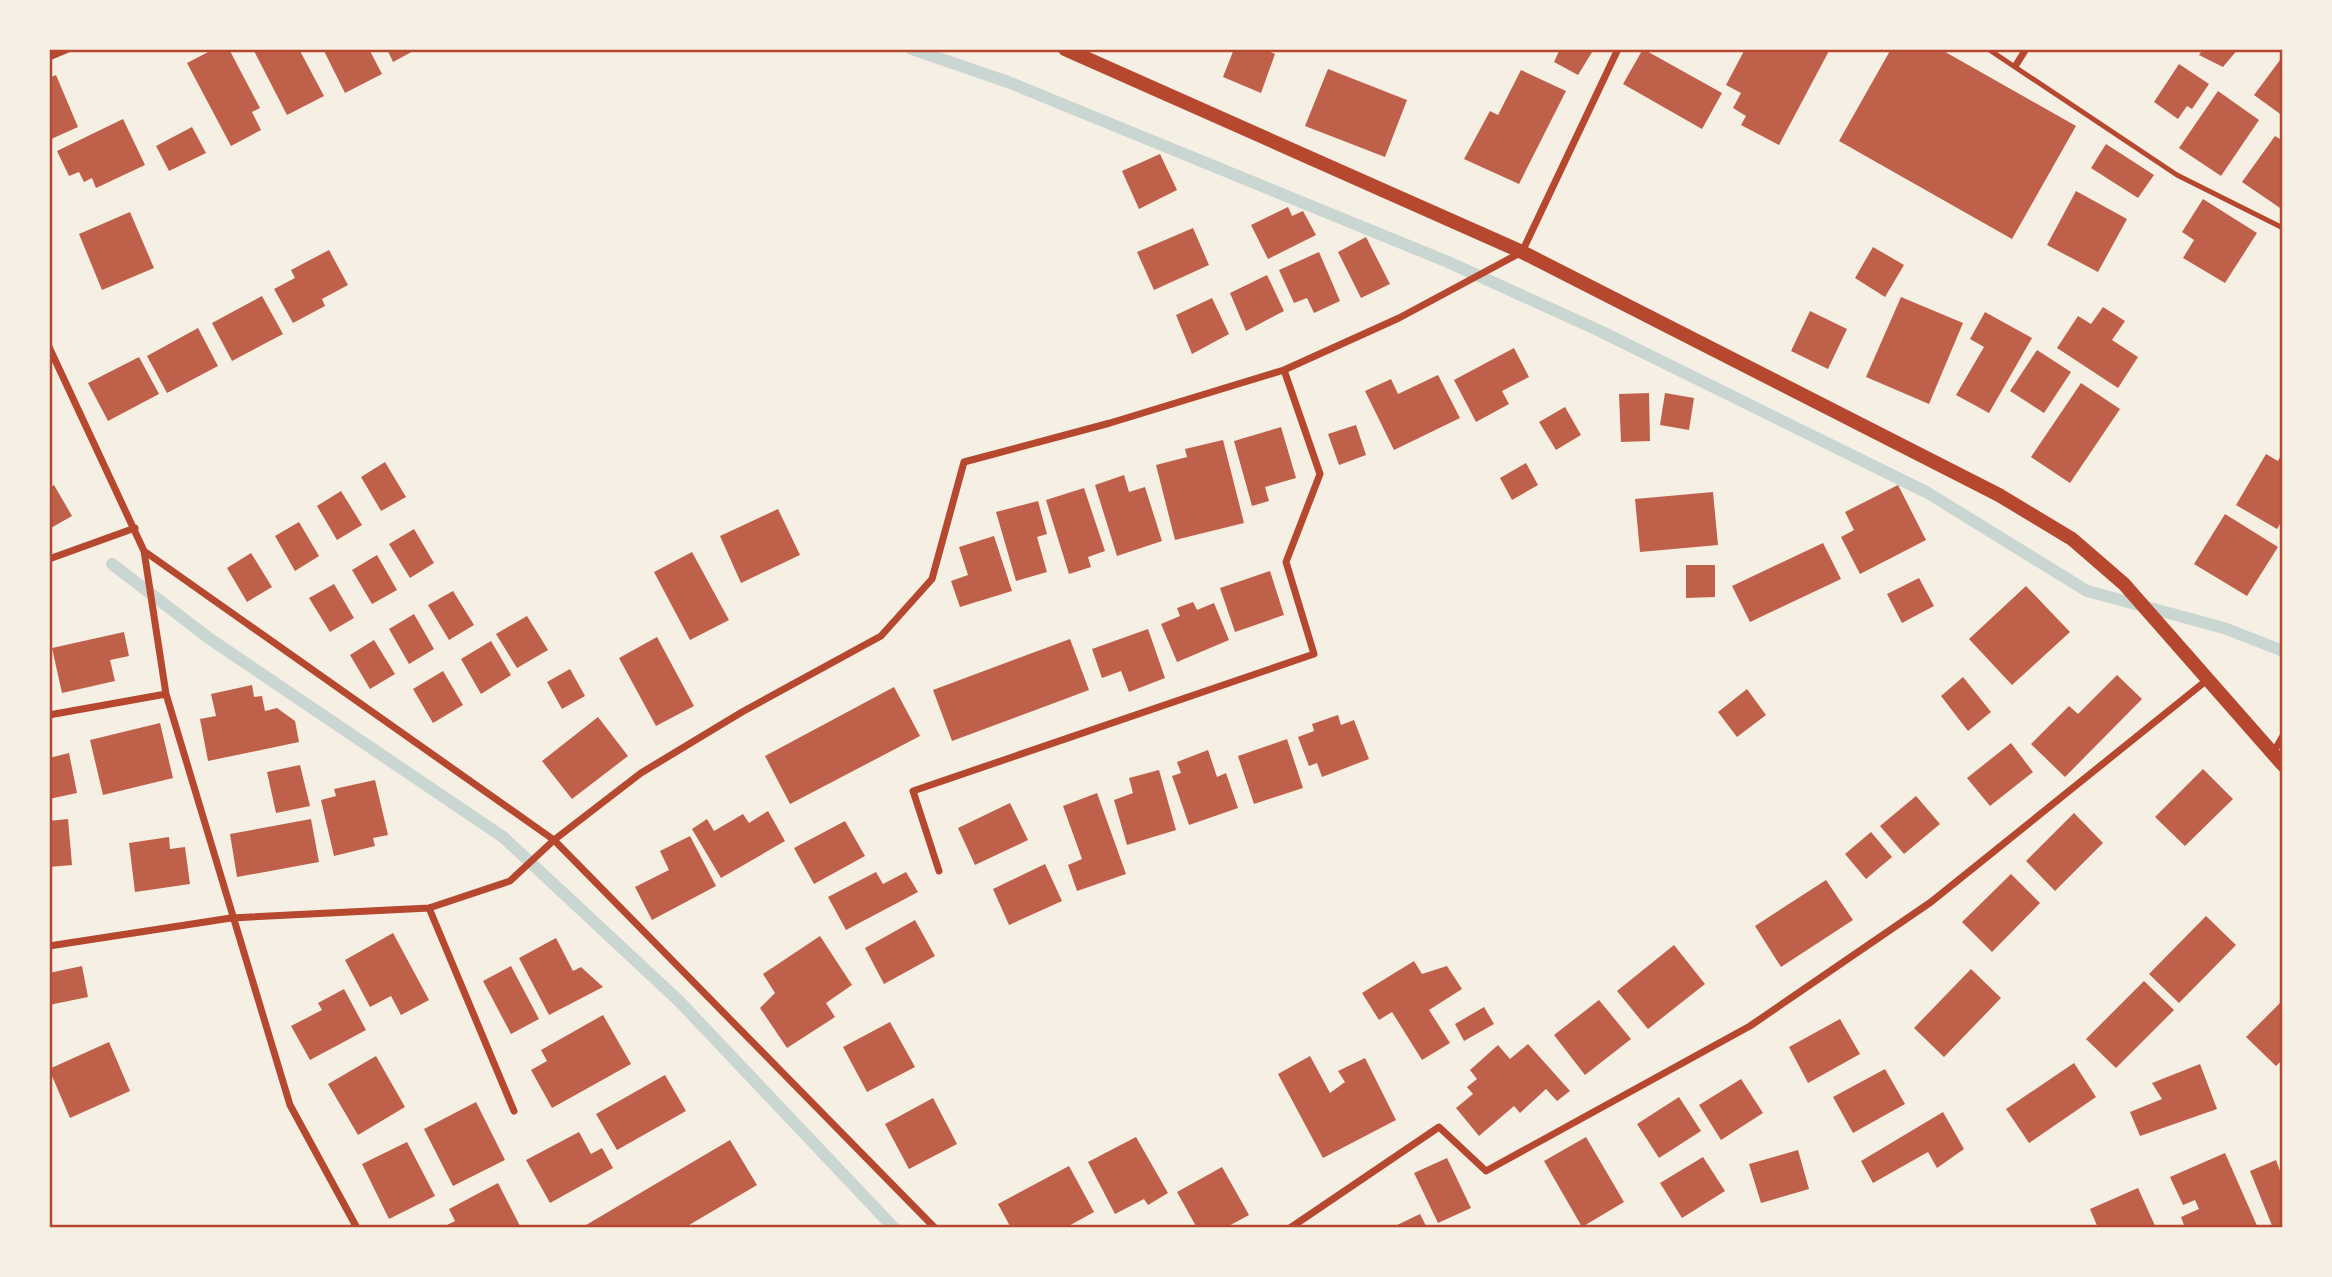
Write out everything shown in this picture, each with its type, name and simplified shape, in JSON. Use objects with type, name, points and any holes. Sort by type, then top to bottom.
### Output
[{"type":"main road","points":[[1065,49],[1522,252],[1999,495],[2062,533],[2124,584],[2283,765]]},
{"type":"street","points":[[49,57],[68,49]]},
{"type":"street","points":[[49,946],[231,918],[429,908],[510,881],[554,840],[641,773],[742,712],[881,636],[932,579],[964,462],[1110,423],[1284,370],[1399,318],[1522,252],[1618,49]]},
{"type":"street","points":[[2015,65],[2026,49]]},
{"type":"street","points":[[49,347],[144,551],[166,694],[231,918],[290,1105],[357,1228]]},
{"type":"street","points":[[939,871],[913,792],[1314,654],[1286,562],[1321,474],[1284,370]]},
{"type":"street","points":[[49,559],[135,528]]},
{"type":"street","points":[[144,551],[554,840],[935,1228]]},
{"type":"street","points":[[1290,1228],[1439,1128],[1486,1171],[1750,1026],[1931,902],[2209,678]]},
{"type":"street","points":[[49,715],[166,694]]},
{"type":"street","points":[[2273,753],[2283,736]]},
{"type":"street","points":[[429,908],[514,1111]]},
{"type":"lane","points":[[1988,49],[2177,174],[2283,228]]},
{"type":"building","points":[[214,49],[229,49],[260,108],[252,112],[261,130],[231,146],[187,63]]},
{"type":"building","points":[[253,49],[299,49],[324,96],[287,115]]},
{"type":"building","points":[[323,49],[369,49],[382,74],[345,93]]},
{"type":"building","points":[[387,49],[417,49],[393,62]]},
{"type":"building","points":[[1234,49],[1264,49],[1275,54],[1261,93],[1223,77]]},
{"type":"building","points":[[1560,49],[1594,49],[1578,75],[1554,62]]},
{"type":"building","points":[[1643,49],[1722,93],[1702,129],[1623,84]]},
{"type":"building","points":[[1745,49],[1830,49],[1779,145],[1741,125],[1746,116],[1733,108],[1741,93],[1726,85]]},
{"type":"building","points":[[1891,49],[1940,49],[2076,126],[2012,239],[1839,141]]},
{"type":"building","points":[[2203,49],[2238,49],[2223,67],[2199,55]]},
{"type":"building","points":[[2283,56],[2283,116],[2254,95]]},
{"type":"building","points":[[2179,64],[2209,84],[2192,109],[2187,106],[2178,119],[2154,102]]},
{"type":"building","points":[[1328,69],[1407,100],[1385,157],[1305,126]]},
{"type":"building","points":[[1521,70],[1566,91],[1519,184],[1464,159],[1490,111],[1498,115]]},
{"type":"building","points":[[56,75],[78,127],[49,140],[49,78]]},
{"type":"building","points":[[2218,91],[2259,120],[2221,176],[2179,148]]},
{"type":"building","points":[[123,119],[145,165],[96,188],[92,178],[84,182],[79,172],[69,176],[57,151]]},
{"type":"building","points":[[192,127],[206,153],[169,171],[156,146]]},
{"type":"building","points":[[2275,136],[2283,141],[2283,210],[2242,182]]},
{"type":"building","points":[[2106,144],[2154,175],[2138,198],[2091,168]]},
{"type":"building","points":[[1160,154],[1177,190],[1139,209],[1122,171]]},
{"type":"building","points":[[2076,191],[2127,219],[2098,272],[2047,245]]},
{"type":"building","points":[[2203,199],[2257,233],[2225,283],[2183,258],[2194,240],[2182,232]]},
{"type":"building","points":[[1288,207],[1292,216],[1303,211],[1316,235],[1268,259],[1251,225]]},
{"type":"building","points":[[130,212],[154,268],[102,290],[79,234]]},
{"type":"building","points":[[1193,228],[1209,265],[1154,290],[1137,252]]},
{"type":"building","points":[[1366,237],[1390,284],[1361,298],[1338,252]]},
{"type":"building","points":[[1873,247],[1904,265],[1885,297],[1855,278]]},
{"type":"building","points":[[329,250],[348,285],[322,299],[325,306],[293,323],[274,289],[295,278],[291,270]]},
{"type":"building","points":[[1319,252],[1340,301],[1314,313],[1307,298],[1294,303],[1279,270]]},
{"type":"building","points":[[1267,275],[1284,311],[1246,331],[1230,293]]},
{"type":"building","points":[[262,296],[283,334],[232,361],[212,323]]},
{"type":"building","points":[[1901,297],[1963,323],[1929,404],[1866,377]]},
{"type":"building","points":[[1212,298],[1229,334],[1192,354],[1176,315]]},
{"type":"building","points":[[2103,307],[2125,321],[2112,340],[2138,357],[2118,388],[2057,348],[2078,316],[2091,324]]},
{"type":"building","points":[[1810,311],[1847,329],[1828,369],[1791,351]]},
{"type":"building","points":[[1985,312],[2032,338],[1989,413],[1956,395],[1984,347],[1970,339]]},
{"type":"building","points":[[198,328],[218,366],[167,393],[147,356]]},
{"type":"building","points":[[1514,348],[1529,377],[1502,391],[1509,404],[1476,422],[1454,380]]},
{"type":"building","points":[[2037,350],[2071,372],[2044,413],[2010,391]]},
{"type":"building","points":[[139,357],[159,394],[108,421],[88,383]]},
{"type":"building","points":[[1438,375],[1460,418],[1394,450],[1365,391],[1391,379],[1398,394]]},
{"type":"building","points":[[2081,383],[2120,409],[2070,483],[2031,457]]},
{"type":"building","points":[[1649,393],[1650,441],[1621,442],[1619,394]]},
{"type":"building","points":[[1665,393],[1694,398],[1689,430],[1660,425]]},
{"type":"building","points":[[1565,407],[1581,435],[1556,450],[1539,422]]},
{"type":"building","points":[[1356,425],[1366,455],[1339,465],[1328,434]]},
{"type":"building","points":[[1281,427],[1296,478],[1265,487],[1269,501],[1252,506],[1234,441]]},
{"type":"building","points":[[1223,440],[1244,523],[1175,540],[1156,465],[1187,457],[1185,449]]},
{"type":"building","points":[[2283,452],[2283,519],[2277,529],[2236,505],[2266,454],[2278,461]]},
{"type":"building","points":[[385,462],[406,497],[381,511],[361,477]]},
{"type":"building","points":[[1526,463],[1538,485],[1512,500],[1500,478]]},
{"type":"building","points":[[1124,475],[1129,492],[1145,487],[1162,541],[1117,556],[1095,485]]},
{"type":"building","points":[[54,485],[72,516],[49,529],[49,488]]},
{"type":"building","points":[[1898,485],[1926,540],[1860,574],[1841,537],[1854,530],[1845,512]]},
{"type":"building","points":[[1084,488],[1105,551],[1088,557],[1091,567],[1069,574],[1046,500]]},
{"type":"building","points":[[341,491],[362,525],[337,540],[317,506]]},
{"type":"building","points":[[1713,492],[1718,545],[1640,552],[1635,499]]},
{"type":"building","points":[[1038,501],[1047,534],[1037,537],[1047,572],[1016,581],[996,512]]},
{"type":"building","points":[[778,509],[800,555],[741,583],[720,536]]},
{"type":"building","points":[[2225,514],[2278,547],[2247,596],[2194,564]]},
{"type":"building","points":[[299,522],[319,556],[295,571],[275,536]]},
{"type":"building","points":[[414,529],[434,563],[410,578],[389,544]]},
{"type":"building","points":[[994,536],[1012,591],[960,607],[951,581],[968,575],[959,547]]},
{"type":"building","points":[[1823,543],[1841,579],[1750,622],[1732,586]]},
{"type":"building","points":[[692,552],[729,620],[690,640],[654,572]]},
{"type":"building","points":[[251,553],[272,587],[247,602],[227,568]]},
{"type":"building","points":[[377,555],[397,590],[372,604],[352,570]]},
{"type":"building","points":[[1686,565],[1715,565],[1715,597],[1686,598]]},
{"type":"building","points":[[1270,571],[1284,615],[1235,632],[1220,588]]},
{"type":"building","points":[[1919,578],[1934,606],[1902,623],[1887,594]]},
{"type":"building","points":[[334,584],[354,618],[330,632],[309,598]]},
{"type":"building","points":[[2026,586],[2070,632],[2012,685],[1969,639]]},
{"type":"building","points":[[453,591],[474,625],[449,640],[428,605]]},
{"type":"building","points":[[1193,602],[1197,610],[1214,603],[1229,640],[1177,662],[1161,624],[1180,616],[1177,608]]},
{"type":"building","points":[[414,614],[434,649],[409,664],[389,629]]},
{"type":"building","points":[[527,616],[548,650],[517,668],[496,634]]},
{"type":"building","points":[[1148,629],[1165,678],[1129,692],[1121,671],[1102,678],[1092,649]]},
{"type":"building","points":[[124,632],[129,656],[110,660],[115,681],[62,693],[52,648]]},
{"type":"building","points":[[657,637],[694,706],[656,726],[619,658]]},
{"type":"building","points":[[1070,639],[1089,690],[952,741],[933,690]]},
{"type":"building","points":[[374,640],[395,674],[370,689],[350,655]]},
{"type":"building","points":[[491,641],[511,675],[481,694],[461,659]]},
{"type":"building","points":[[570,669],[585,696],[562,709],[547,682]]},
{"type":"building","points":[[443,671],[463,705],[433,723],[413,689]]},
{"type":"building","points":[[2117,675],[2142,699],[2065,777],[2031,744],[2069,706],[2078,714]]},
{"type":"building","points":[[1963,677],[1991,712],[1968,731],[1941,696]]},
{"type":"building","points":[[252,685],[254,697],[262,696],[265,711],[277,708],[295,721],[299,742],[208,761],[200,719],[216,716],[211,694]]},
{"type":"building","points":[[894,687],[920,736],[790,804],[765,756]]},
{"type":"building","points":[[1747,689],[1766,715],[1737,737],[1718,712]]},
{"type":"building","points":[[1338,715],[1341,725],[1354,720],[1369,759],[1322,777],[1317,763],[1309,766],[1298,737],[1314,731],[1312,724]]},
{"type":"building","points":[[598,717],[628,756],[572,799],[542,761]]},
{"type":"building","points":[[160,723],[173,778],[103,795],[90,740]]},
{"type":"building","points":[[1287,739],[1303,788],[1254,804],[1238,756]]},
{"type":"building","points":[[2011,743],[2033,772],[1990,806],[1967,778]]},
{"type":"building","points":[[1208,750],[1217,777],[1226,773],[1238,808],[1189,825],[1172,776],[1181,773],[1177,762]]},
{"type":"building","points":[[69,753],[77,793],[49,799],[49,758]]},
{"type":"building","points":[[300,765],[310,806],[276,813],[267,772]]},
{"type":"building","points":[[2203,769],[2233,799],[2185,846],[2155,817]]},
{"type":"building","points":[[1159,770],[1176,830],[1127,845],[1114,800],[1133,793],[1129,778]]},
{"type":"building","points":[[375,780],[388,835],[373,838],[375,846],[334,856],[321,800],[336,796],[334,789]]},
{"type":"building","points":[[1097,793],[1126,874],[1077,891],[1068,865],[1082,859],[1063,806]]},
{"type":"building","points":[[1916,796],[1940,824],[1904,854],[1880,826]]},
{"type":"building","points":[[1010,803],[1028,840],[975,865],[958,828]]},
{"type":"building","points":[[768,811],[785,841],[721,878],[692,829],[707,819],[714,831],[743,814],[749,823]]},
{"type":"building","points":[[2074,813],[2103,843],[2055,891],[2026,861]]},
{"type":"building","points":[[68,819],[72,865],[49,867],[49,821]]},
{"type":"building","points":[[311,819],[319,862],[237,877],[230,834]]},
{"type":"building","points":[[845,821],[865,856],[814,884],[794,848]]},
{"type":"building","points":[[1871,832],[1892,857],[1866,879],[1845,854]]},
{"type":"building","points":[[690,836],[716,886],[652,920],[635,887],[669,870],[660,851]]},
{"type":"building","points":[[169,837],[170,849],[185,847],[190,884],[135,892],[129,843]]},
{"type":"building","points":[[1045,864],[1062,901],[1009,925],[993,889]]},
{"type":"building","points":[[876,872],[883,884],[906,872],[918,892],[846,930],[828,897]]},
{"type":"building","points":[[2011,874],[2040,903],[1992,952],[1962,922]]},
{"type":"building","points":[[1826,880],[1853,920],[1781,967],[1755,926]]},
{"type":"building","points":[[2206,916],[2236,945],[2179,1003],[2149,974]]},
{"type":"building","points":[[915,920],[935,956],[884,984],[865,948]]},
{"type":"building","points":[[393,933],[429,1000],[401,1015],[391,996],[370,1007],[345,960]]},
{"type":"building","points":[[820,936],[852,985],[826,1003],[835,1017],[787,1048],[760,1008],[775,993],[763,974]]},
{"type":"building","points":[[556,938],[573,971],[581,967],[603,987],[549,1015],[519,958]]},
{"type":"building","points":[[1674,945],[1705,984],[1648,1029],[1617,991]]},
{"type":"building","points":[[1414,961],[1422,974],[1447,966],[1462,989],[1429,1010],[1450,1043],[1422,1060],[1392,1012],[1379,1020],[1362,993]]},
{"type":"building","points":[[82,966],[88,997],[49,1005],[49,973]]},
{"type":"building","points":[[511,966],[539,1019],[511,1034],[483,981]]},
{"type":"building","points":[[1971,969],[2001,998],[1944,1057],[1914,1028]]},
{"type":"building","points":[[2144,981],[2174,1010],[2116,1068],[2086,1039]]},
{"type":"building","points":[[344,989],[366,1030],[310,1060],[291,1026],[322,1010],[318,1003]]},
{"type":"building","points":[[1599,1000],[1631,1039],[1585,1075],[1554,1035]]},
{"type":"building","points":[[2283,1000],[2283,1059],[2276,1066],[2246,1037]]},
{"type":"building","points":[[1484,1007],[1494,1024],[1464,1041],[1455,1024]]},
{"type":"building","points":[[603,1015],[631,1064],[552,1108],[531,1070],[547,1061],[541,1050]]},
{"type":"building","points":[[1840,1019],[1860,1054],[1808,1083],[1789,1047]]},
{"type":"building","points":[[890,1022],[915,1067],[867,1092],[843,1047]]},
{"type":"building","points":[[109,1042],[130,1091],[70,1118],[49,1069]]},
{"type":"building","points":[[1528,1044],[1570,1091],[1557,1101],[1546,1089],[1520,1113],[1514,1106],[1479,1136],[1456,1108],[1473,1094],[1467,1087],[1477,1079],[1470,1070],[1498,1045],[1510,1059]]},
{"type":"building","points":[[376,1056],[405,1107],[358,1135],[328,1084]]},
{"type":"building","points":[[1310,1056],[1330,1093],[1345,1082],[1338,1071],[1365,1058],[1396,1120],[1323,1158],[1278,1074]]},
{"type":"building","points":[[2074,1063],[2096,1097],[2029,1143],[2006,1109]]},
{"type":"building","points":[[2200,1064],[2217,1109],[2140,1136],[2130,1112],[2162,1099],[2152,1083]]},
{"type":"building","points":[[1885,1069],[1905,1104],[1853,1133],[1833,1097]]},
{"type":"building","points":[[665,1075],[686,1111],[617,1150],[596,1114]]},
{"type":"building","points":[[1741,1079],[1763,1113],[1721,1140],[1699,1105]]},
{"type":"building","points":[[1679,1097],[1701,1131],[1659,1158],[1637,1124]]},
{"type":"building","points":[[933,1098],[957,1144],[909,1169],[885,1124]]},
{"type":"building","points":[[476,1102],[505,1160],[453,1186],[424,1129]]},
{"type":"building","points":[[1943,1112],[1964,1149],[1937,1168],[1928,1152],[1873,1183],[1861,1161]]},
{"type":"building","points":[[579,1132],[591,1154],[602,1148],[613,1168],[550,1203],[526,1160]]},
{"type":"building","points":[[1136,1137],[1168,1193],[1148,1205],[1144,1199],[1115,1214],[1088,1162]]},
{"type":"building","points":[[1586,1137],[1624,1202],[1582,1227],[1544,1161]]},
{"type":"building","points":[[730,1140],[757,1185],[684,1228],[581,1228]]},
{"type":"building","points":[[407,1142],[435,1196],[389,1219],[362,1164]]},
{"type":"building","points":[[1798,1150],[1809,1189],[1761,1203],[1749,1164]]},
{"type":"building","points":[[2225,1153],[2258,1228],[2185,1228],[2181,1217],[2199,1209],[2195,1200],[2183,1205],[2170,1177]]},
{"type":"building","points":[[1703,1157],[1725,1191],[1682,1218],[1660,1183]]},
{"type":"building","points":[[1447,1158],[1471,1208],[1438,1223],[1414,1173]]},
{"type":"building","points":[[2276,1160],[2280,1171],[2283,1170],[2283,1228],[2273,1228],[2250,1171]]},
{"type":"building","points":[[1069,1166],[1094,1212],[1065,1228],[1011,1228],[998,1204]]},
{"type":"building","points":[[1222,1167],[1249,1215],[1225,1228],[1217,1228],[1215,1225],[1197,1228],[1177,1192]]},
{"type":"building","points":[[498,1183],[521,1228],[441,1228],[455,1221],[449,1209]]},
{"type":"building","points":[[2138,1188],[2156,1228],[2098,1228],[2090,1209]]},
{"type":"building","points":[[1420,1214],[1427,1228],[1391,1228]]},
{"type":"waterway","points":[[912,49],[1008,82],[1448,262],[1600,331],[1928,493],[2087,591],[2224,628],[2283,651]]},
{"type":"waterway","points":[[112,564],[210,639],[503,837],[679,1001],[894,1228]]}]
